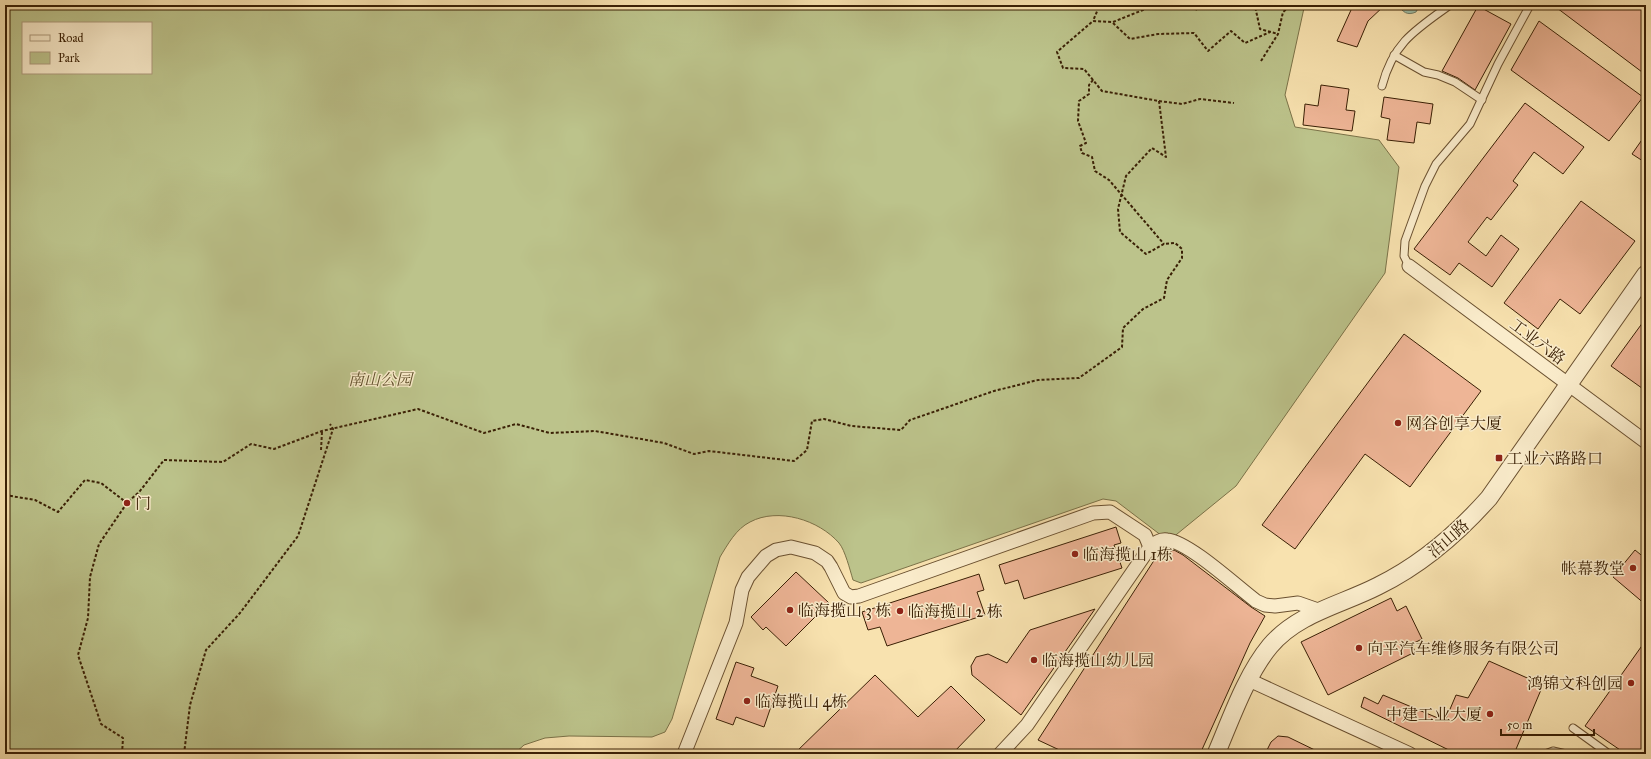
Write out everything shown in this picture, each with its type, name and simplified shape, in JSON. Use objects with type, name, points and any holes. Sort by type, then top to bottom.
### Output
[{"type":"street","name":"工业六路","points":[[1409,266],[1646,442]]},
{"type":"street","name":"沿山路","points":[[1216,754],[1249,680],[1259,661],[1271,645],[1285,632],[1318,610],[1376,587],[1404,573],[1452,536],[1489,498],[1646,275]]},
{"type":"street","points":[[684,754],[736,623],[742,590],[748,577],[757,564],[776,550],[791,547],[814,554],[827,562],[844,593],[851,597],[859,596],[1102,512],[1110,512],[1145,535],[1150,547]]},
{"type":"street","points":[[1000,754],[1027,725],[1150,547],[1157,542],[1166,540],[1181,545],[1256,601],[1265,605],[1298,603],[1318,610]]},
{"type":"street","points":[[1249,680],[1410,754]]},
{"type":"lane","points":[[1382,86],[1385,72],[1403,41],[1416,28],[1450,5]]},
{"type":"lane","points":[[1409,266],[1404,256],[1405,241],[1425,186],[1436,164],[1470,124],[1498,64],[1530,5]]},
{"type":"lane","points":[[1394,55],[1424,72],[1438,75],[1455,82],[1482,100]]},
{"type":"lane","points":[[1573,728],[1609,754]]},
{"type":"lane","points":[[1545,754],[1553,751],[1566,754]]},
{"type":"path","points":[[1092,5],[1098,9],[1093,21],[1057,52],[1062,68],[1084,69],[1102,91],[1182,104],[1200,99],[1234,103]]},
{"type":"path","points":[[1093,21],[1112,22],[1143,10],[1144,5]]},
{"type":"path","points":[[1187,5],[1195,10],[1205,5]]},
{"type":"path","points":[[1252,5],[1255,6],[1260,29],[1278,34]]},
{"type":"path","points":[[1261,61],[1278,34],[1284,12],[1292,5]]},
{"type":"path","points":[[1112,22],[1130,38],[1158,34],[1194,33],[1208,51],[1231,31],[1245,43],[1270,32]]},
{"type":"path","points":[[1093,80],[1089,85],[1089,94],[1079,101],[1078,122],[1086,143],[1080,146],[1082,153],[1092,157],[1095,171],[1109,180],[1164,244]]},
{"type":"path","points":[[122,754],[123,738],[101,724],[78,655],[88,618],[90,577],[99,544],[127,503],[140,491],[164,460],[223,462],[251,444],[274,449],[322,431],[418,408],[484,433],[516,424],[550,433],[596,431],[664,443],[694,454],[709,451],[794,461],[807,450],[812,421],[824,419],[851,426],[901,430],[910,420],[994,391],[1038,380],[1079,378],[1122,346],[1123,328],[1143,309],[1164,298],[1168,280],[1182,258],[1182,249],[1175,243],[1164,244],[1146,254],[1120,232],[1118,209],[1126,176],[1152,148],[1166,157],[1160,101]]},
{"type":"path","points":[[184,754],[190,705],[206,650],[240,613],[298,536],[333,429],[330,424]]},
{"type":"path","points":[[321,450],[322,431]]},
{"type":"path","points":[[5,495],[35,500],[58,512],[85,480],[101,483],[127,503]]},
{"type":"green space","name":"南山公园","points":[[5,5],[1307,5],[1304,8],[1285,95],[1295,127],[1379,140],[1399,167],[1385,273],[1236,486],[1166,543],[1166,539],[1116,501],[1103,499],[861,583],[853,580],[845,555],[839,543],[821,528],[798,518],[785,516],[761,518],[750,522],[733,537],[720,557],[672,719],[665,732],[652,737],[569,736],[545,738],[524,745],[514,754],[5,754]]},
{"type":"shaded area","points":[[1398,5],[1420,5],[1416,12],[1410,14]]},
{"type":"building","points":[[1356,5],[1385,5],[1368,21],[1357,47],[1337,41],[1351,10]]},
{"type":"building","points":[[1553,5],[1646,5],[1646,75]]},
{"type":"building","points":[[1478,6],[1511,24],[1475,90],[1458,78],[1442,71]]},
{"type":"building","points":[[1539,21],[1643,97],[1609,141],[1511,70]]},
{"type":"building","points":[[1321,85],[1349,89],[1346,110],[1355,111],[1352,131],[1303,125],[1305,104],[1318,106]]},
{"type":"building","points":[[1384,97],[1433,104],[1430,124],[1417,122],[1414,143],[1387,140],[1390,119],[1381,117]]},
{"type":"building","points":[[1525,103],[1584,147],[1563,174],[1534,152],[1513,181],[1518,185],[1491,220],[1487,217],[1468,242],[1486,256],[1501,235],[1519,249],[1492,287],[1459,263],[1450,275],[1414,249]]},
{"type":"building","points":[[1646,134],[1646,163],[1632,154]]},
{"type":"building","points":[[1581,201],[1635,241],[1580,314],[1560,299],[1538,329],[1504,303]]},
{"type":"building","points":[[1646,318],[1646,391],[1611,366]]},
{"type":"building","name":"网谷创享大厦","points":[[1404,334],[1481,391],[1410,487],[1365,454],[1295,549],[1262,525]]},
{"type":"building","name":"临海揽山 1栋","points":[[1116,527],[1121,543],[1114,545],[1122,568],[1024,599],[1018,580],[1005,584],[999,565]]},
{"type":"building","points":[[1174,550],[1183,555],[1265,616],[1250,643],[1200,754],[1068,754],[1038,740],[1153,562],[1159,555]]},
{"type":"building","name":"帐幕教堂","points":[[1635,550],[1646,559],[1646,605],[1613,577]]},
{"type":"building","name":"临海揽山 3 栋","points":[[796,572],[829,603],[786,646],[766,627],[763,630],[751,617]]},
{"type":"building","name":"临海揽山 2 栋","points":[[979,574],[984,590],[977,592],[985,615],[887,646],[880,627],[868,630],[862,612]]},
{"type":"building","name":"向平汽车维修服务有限公司","points":[[1391,598],[1397,611],[1406,606],[1422,639],[1412,644],[1415,652],[1328,695],[1301,642]]},
{"type":"building","name":"临海揽山幼儿园","points":[[1095,609],[1021,715],[972,675],[971,666],[976,657],[988,654],[1007,663],[1030,630]]},
{"type":"building","name":"鸿锦文科创园","points":[[1646,640],[1646,754],[1626,754],[1585,726]]},
{"type":"building","name":"中建工业大厦","points":[[1489,661],[1543,685],[1514,754],[1457,754],[1361,707],[1364,697],[1378,704],[1383,695],[1445,721],[1456,695],[1468,698]]},
{"type":"building","name":"临海揽山 4栋","points":[[736,662],[754,668],[751,676],[778,686],[764,727],[736,717],[733,725],[716,719]]},
{"type":"building","points":[[875,675],[918,717],[951,686],[985,720],[952,754],[794,754]]},
{"type":"building","points":[[1278,736],[1288,737],[1323,754],[1265,754],[1271,742]]},
{"type":"place","name":"网谷创享大厦","points":[[1398,423]]},
{"type":"place","name":"工业六路路口","points":[[1499,458]]},
{"type":"place","name":"门","points":[[127,503]]},
{"type":"place","name":"临海揽山 1栋","points":[[1075,554]]},
{"type":"place","name":"帐幕教堂","points":[[1633,568]]},
{"type":"place","name":"临海揽山 3 栋","points":[[790,610]]},
{"type":"place","name":"临海揽山 2 栋","points":[[900,611]]},
{"type":"place","name":"向平汽车维修服务有限公司","points":[[1359,648]]},
{"type":"place","name":"临海揽山幼儿园","points":[[1034,660]]},
{"type":"place","name":"鸿锦文科创园","points":[[1631,683]]},
{"type":"place","name":"临海揽山 4栋","points":[[747,701]]},
{"type":"place","name":"中建工业大厦","points":[[1490,714]]}]
